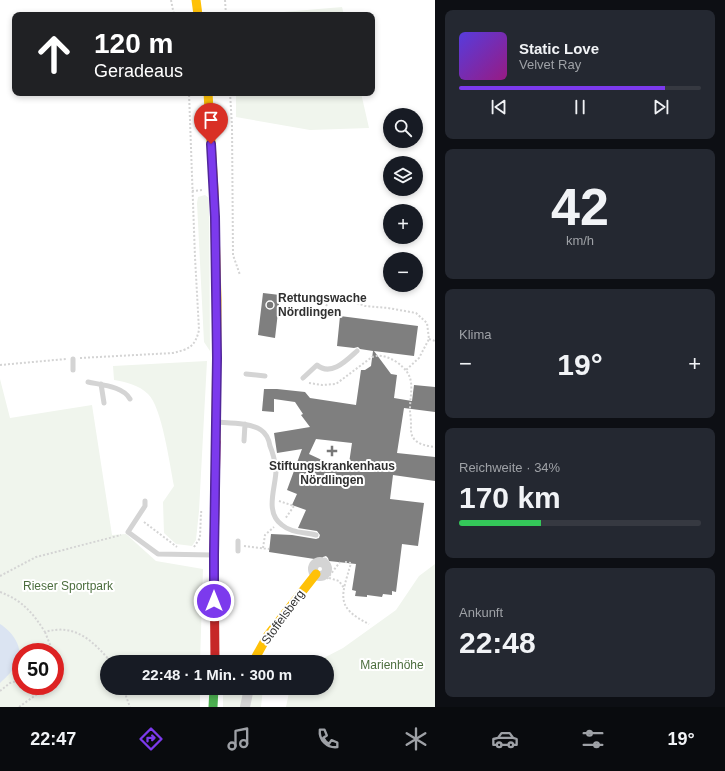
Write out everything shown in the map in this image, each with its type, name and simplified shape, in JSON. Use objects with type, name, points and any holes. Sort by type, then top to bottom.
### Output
[{"type":"main road","points":[[196,0],[198,12]]},
{"type":"main road","points":[[208,96],[214,190],[216,261],[217,358],[214,512],[214,655]]},
{"type":"main road","name":"Stoffelsberg","points":[[258,655],[268,635],[316,574]]},
{"type":"main road","points":[[213,707],[214,695]]},
{"type":"street","name":"Stoffelsberg","points":[[316,574],[313,570],[315,564],[325,561]]},
{"type":"street","points":[[245,707],[248,695]]},
{"type":"lane","points":[[303,378],[317,365],[322,369],[331,370],[344,362],[357,350]]},
{"type":"lane","points":[[73,359],[73,370]]},
{"type":"lane","points":[[246,374],[265,376]]},
{"type":"lane","points":[[88,382],[101,384],[122,391],[128,395],[130,399]]},
{"type":"lane","points":[[101,384],[104,403]]},
{"type":"lane","points":[[216,422],[245,424],[261,430],[268,438],[276,470],[273,499],[273,510],[276,518],[280,524],[289,530],[316,535]]},
{"type":"lane","points":[[244,441],[245,424]]},
{"type":"lane","points":[[145,501],[145,506],[128,532],[158,554],[214,555]]},
{"type":"path","points":[[171,0],[173,12]]},
{"type":"path","points":[[225,0],[226,12]]},
{"type":"path","points":[[0,365],[173,353],[190,348],[195,342],[199,330],[189,96]]},
{"type":"path","points":[[230,96],[233,255],[240,275]]},
{"type":"path","points":[[326,306],[332,298],[341,297],[365,306],[416,313],[427,323],[429,339],[419,358],[406,370]]},
{"type":"path","points":[[429,339],[435,340]]},
{"type":"path","points":[[303,378],[310,384],[336,384],[372,358],[377,356],[392,360],[406,370],[411,378],[411,434],[418,442],[435,447]]},
{"type":"path","points":[[273,499],[294,506],[280,524]]},
{"type":"path","points":[[192,549],[200,538],[201,512],[214,512]]},
{"type":"path","points":[[138,518],[178,548]]},
{"type":"path","points":[[263,548],[265,535],[271,530]]},
{"type":"path","points":[[0,576],[36,557],[128,532]]},
{"type":"path","points":[[238,546],[269,549]]},
{"type":"path","points":[[345,562],[351,563],[342,597],[345,606],[359,619],[370,624]]},
{"type":"path","points":[[328,578],[339,581],[344,589]]},
{"type":"path","points":[[0,592],[20,602],[33,614],[45,632],[49,643]]},
{"type":"path","points":[[45,632],[54,629],[66,629],[79,634],[92,642],[104,655]]},
{"type":"path","points":[[0,691],[12,682]]},
{"type":"path","points":[[19,707],[36,695]]},
{"type":"path","points":[[126,695],[130,707]]},
{"type":"green space","points":[[342,7],[343,12],[283,12]]},
{"type":"green space","points":[[236,96],[362,96],[369,128],[310,130],[236,117]]},
{"type":"green space","points":[[205,195],[209,198],[210,351],[204,342],[197,203],[198,197]]},
{"type":"green space","points":[[207,361],[199,511],[196,540],[192,546],[176,544],[164,533],[163,502],[174,486],[165,437],[157,411],[153,401],[141,388],[132,384],[114,380],[113,366]]},
{"type":"green space","name":"Rieser Sportpark","points":[[0,379],[10,418],[92,405],[112,535],[126,534],[156,561],[203,569],[200,655],[100,655],[100,695],[200,695],[200,707],[0,707]]},
{"type":"green space","name":"Marienhöhe","points":[[435,564],[435,707],[286,707],[289,695],[334,695],[334,655],[330,655],[343,648],[396,610],[419,576]]},
{"type":"green space","points":[[223,695],[262,695],[261,707],[223,707]]},
{"type":"shaded area","points":[[0,624],[5,627],[17,643],[12,643],[12,670],[0,683]]},
{"type":"building","name":"Rettungswache Nördlingen","points":[[263,293],[280,295],[275,338],[258,335]]},
{"type":"building","points":[[340,316],[418,326],[414,356],[374,351],[391,374],[397,375],[394,398],[412,401],[414,385],[435,387],[435,412],[404,408],[397,453],[435,457],[435,481],[393,475],[390,499],[424,503],[418,546],[402,544],[396,592],[392,591],[392,595],[383,594],[382,597],[367,595],[367,597],[355,596],[356,591],[352,590],[356,564],[329,561],[326,556],[321,560],[269,552],[271,534],[292,535],[316,539],[319,538],[320,535],[317,531],[298,528],[306,510],[292,505],[297,494],[287,490],[302,449],[277,453],[274,433],[310,427],[301,415],[303,414],[295,402],[274,399],[274,412],[262,411],[264,389],[305,392],[310,398],[356,405],[361,370],[365,370],[371,366],[373,351],[360,349],[358,347],[337,346]],"holes":[[[316,439],[352,443],[348,470],[322,468],[324,461],[309,454]]]},
{"type":"traffic: fast","points":[[213,707],[214,695]]},
{"type":"traffic: slow","points":[[196,0],[198,12]]},
{"type":"traffic: slow","points":[[208,96],[214,190],[217,300],[216,442]]},
{"type":"traffic: slow","points":[[257,655],[268,635],[316,574]]},
{"type":"traffic: jam","points":[[215,655],[214,555],[216,442]]},
{"type":"place","name":"Rettungswache Nördlingen","points":[[270,305]]},
{"type":"place","name":"Stiftungskrankenhaus Nördlingen","points":[[332,451]]},
{"type":"route","points":[[211,144],[214,190],[217,300],[214,601]]}]
